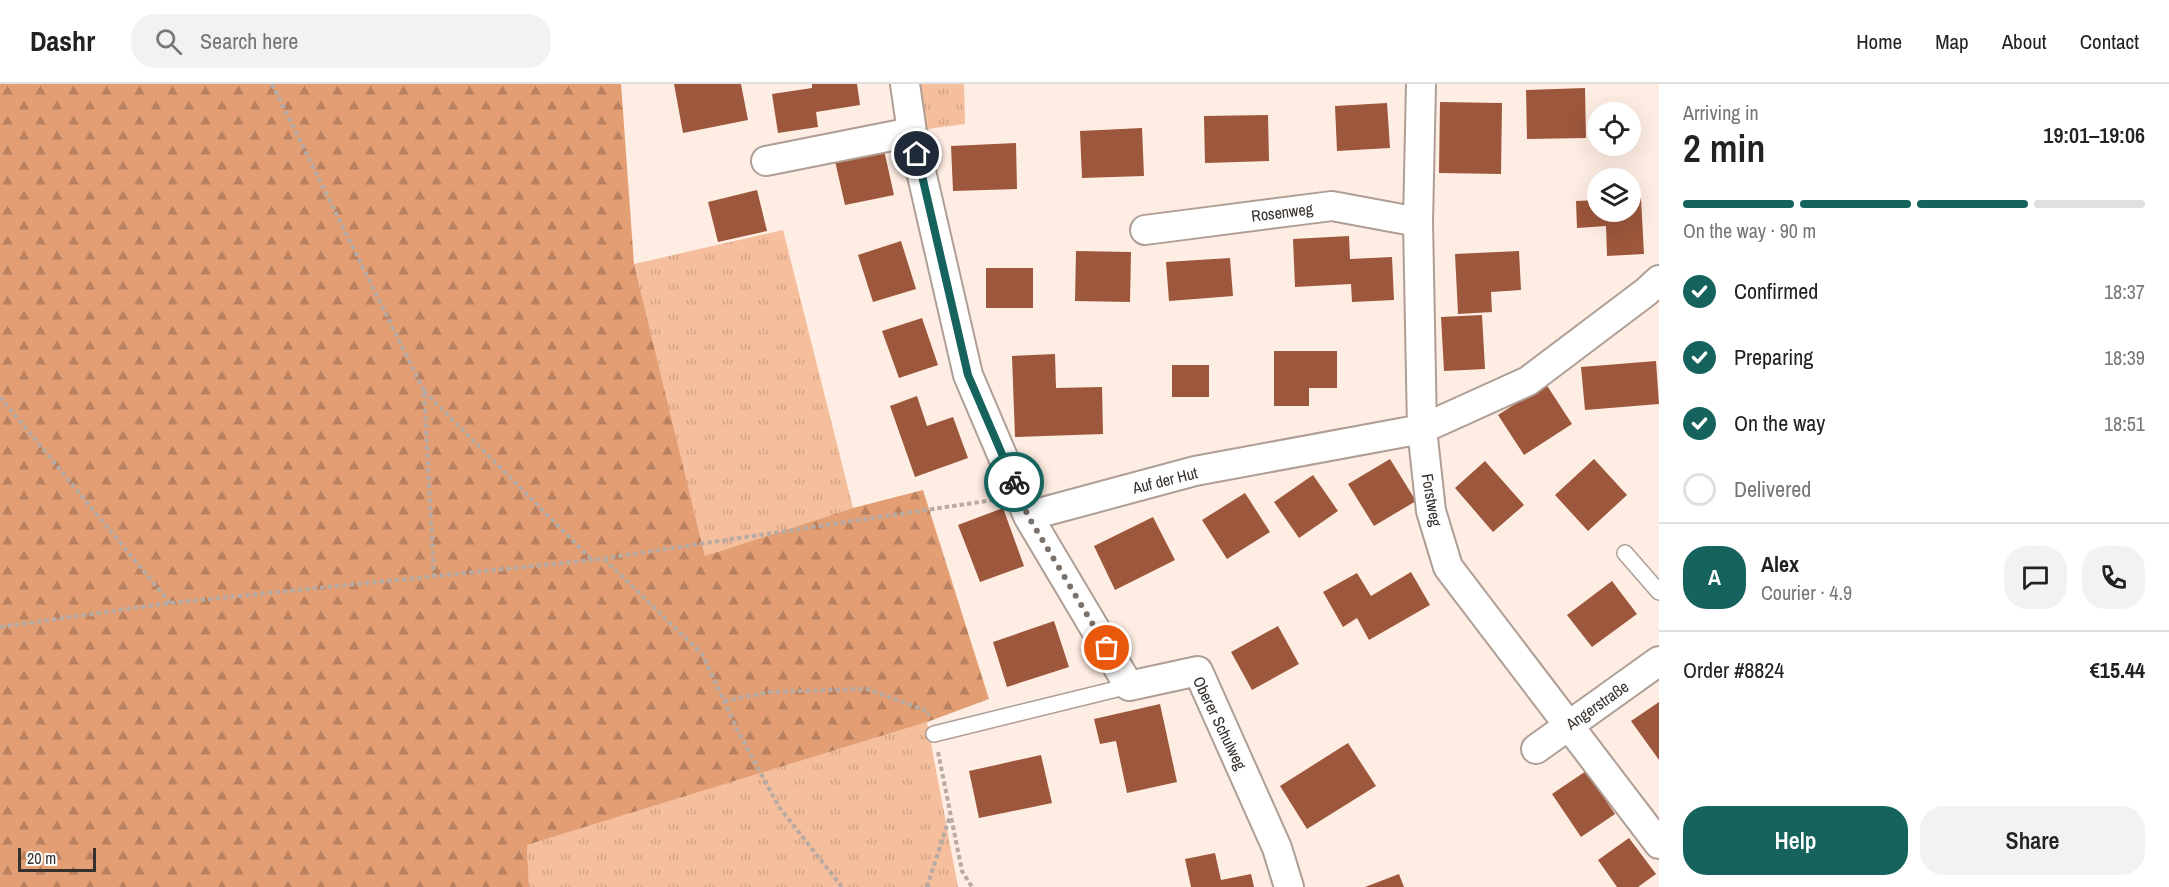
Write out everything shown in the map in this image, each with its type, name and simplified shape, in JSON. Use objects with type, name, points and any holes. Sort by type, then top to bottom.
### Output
[{"type":"street","points":[[905,84],[912,132],[968,375],[1028,516],[1129,686]]},
{"type":"street","name":"Forstweg","points":[[1420,84],[1418,222],[1422,429],[1431,511],[1448,567],[1659,844]]},
{"type":"street","points":[[766,161],[912,132]]},
{"type":"street","name":"Rosenweg","points":[[1145,230],[1332,206],[1418,222]]},
{"type":"street","name":"Auf der Hut","points":[[1028,516],[1195,471],[1422,429],[1528,381],[1659,280]]},
{"type":"street","name":"Angerstraße","points":[[1536,749],[1659,661]]},
{"type":"street","name":"Oberer Schulweg","points":[[1129,686],[1198,671],[1277,848],[1289,887]]},
{"type":"lane","points":[[1625,553],[1659,592]]},
{"type":"lane","points":[[934,734],[1129,686]]},
{"type":"path","points":[[273,84],[424,392],[593,560]]},
{"type":"path","points":[[424,392],[434,576]]},
{"type":"path","points":[[0,397],[170,603]]},
{"type":"path","points":[[0,627],[170,603],[593,560],[1000,499],[1028,516]]},
{"type":"path","points":[[603,558],[702,654],[739,733],[779,807],[842,887]]},
{"type":"path","points":[[724,701],[769,692],[867,689],[927,711],[934,734],[962,871],[972,887]]},
{"type":"path","points":[[927,887],[951,814]]},
{"type":"green space","points":[[0,84],[621,84],[634,264],[705,556],[853,508],[923,490],[989,699],[927,722],[527,845],[529,887],[0,887]]},
{"type":"green space","points":[[919,84],[964,84],[965,124],[927,129]]},
{"type":"green space","points":[[783,230],[853,508],[705,556],[634,264]]},
{"type":"green space","points":[[927,722],[958,887],[529,887],[527,845]]},
{"type":"building","points":[[674,84],[741,84],[748,120],[683,133]]},
{"type":"building","points":[[812,84],[857,84],[860,105],[816,112],[818,127],[778,133],[772,94],[812,88]]},
{"type":"building","points":[[1585,88],[1586,138],[1527,139],[1526,90]]},
{"type":"building","points":[[1440,102],[1502,103],[1501,174],[1439,173]]},
{"type":"building","points":[[1387,103],[1390,148],[1337,151],[1335,106]]},
{"type":"building","points":[[1268,115],[1269,161],[1205,163],[1204,116]]},
{"type":"building","points":[[1142,128],[1144,176],[1082,178],[1080,131]]},
{"type":"building","points":[[1016,143],[1017,189],[953,191],[951,146]]},
{"type":"building","points":[[884,150],[894,195],[845,205],[835,161]]},
{"type":"building","points":[[757,190],[767,231],[718,242],[708,202]]},
{"type":"building","points":[[1641,198],[1644,254],[1607,256],[1606,226],[1577,228],[1576,201],[1587,200],[1587,222],[1641,222]]},
{"type":"building","points":[[1349,236],[1350,259],[1392,257],[1394,300],[1352,302],[1351,284],[1295,287],[1293,239]]},
{"type":"building","points":[[901,241],[916,289],[873,302],[858,255]]},
{"type":"building","points":[[1076,251],[1131,252],[1130,302],[1075,301]]},
{"type":"building","points":[[1519,251],[1521,290],[1491,292],[1492,312],[1458,314],[1455,254]]},
{"type":"building","points":[[1230,258],[1233,296],[1169,301],[1166,262]]},
{"type":"building","points":[[986,268],[1033,268],[1033,308],[986,308]]},
{"type":"building","points":[[1482,315],[1485,369],[1444,371],[1441,317]]},
{"type":"building","points":[[922,318],[938,365],[899,378],[882,331]]},
{"type":"building","points":[[1274,351],[1337,351],[1337,388],[1309,388],[1309,406],[1274,406]]},
{"type":"building","points":[[1055,354],[1056,388],[1102,387],[1103,434],[1015,437],[1012,356]]},
{"type":"building","points":[[1656,361],[1659,404],[1585,410],[1581,367]]},
{"type":"building","points":[[1172,365],[1209,365],[1209,397],[1172,397]]},
{"type":"building","points":[[1546,384],[1572,424],[1524,455],[1498,415]]},
{"type":"building","points":[[917,396],[927,426],[953,417],[968,458],[915,477],[890,406]]},
{"type":"building","points":[[1390,459],[1416,501],[1374,526],[1348,484]]},
{"type":"building","points":[[1594,459],[1627,495],[1588,531],[1555,495]]},
{"type":"building","points":[[1485,461],[1524,505],[1493,532],[1455,488]]},
{"type":"building","points":[[1313,475],[1338,511],[1299,538],[1274,502]]},
{"type":"building","points":[[1245,493],[1270,532],[1227,559],[1202,520]]},
{"type":"building","points":[[1003,508],[1024,566],[980,582],[958,525]]},
{"type":"building","points":[[1153,517],[1175,560],[1115,590],[1094,546]]},
{"type":"building","points":[[1411,572],[1430,605],[1369,640],[1357,618],[1343,627],[1323,592],[1357,573],[1371,596]]},
{"type":"building","points":[[1612,581],[1637,614],[1592,647],[1567,615]]},
{"type":"building","points":[[1054,621],[1069,667],[1007,687],[993,642]]},
{"type":"building","points":[[1278,626],[1299,664],[1252,690],[1231,652]]},
{"type":"building","points":[[1659,702],[1659,760],[1631,721]]},
{"type":"building","points":[[1160,704],[1177,782],[1127,793],[1116,741],[1100,744],[1094,719]]},
{"type":"building","points":[[1348,743],[1376,786],[1307,829],[1280,786]]},
{"type":"building","points":[[1041,755],[1052,803],[979,818],[969,771]]},
{"type":"building","points":[[1586,771],[1615,814],[1581,837],[1552,794]]},
{"type":"building","points":[[1629,838],[1656,874],[1638,887],[1617,887],[1598,860]]},
{"type":"building","points":[[1215,853],[1221,880],[1251,874],[1254,887],[1191,887],[1185,859]]},
{"type":"building","points":[[1399,874],[1404,887],[1365,887]]},
{"type":"way so far","points":[[1014,482],[1028,516],[1107,648]]},
{"type":"route","points":[[917,154],[968,375],[1014,482]]}]
